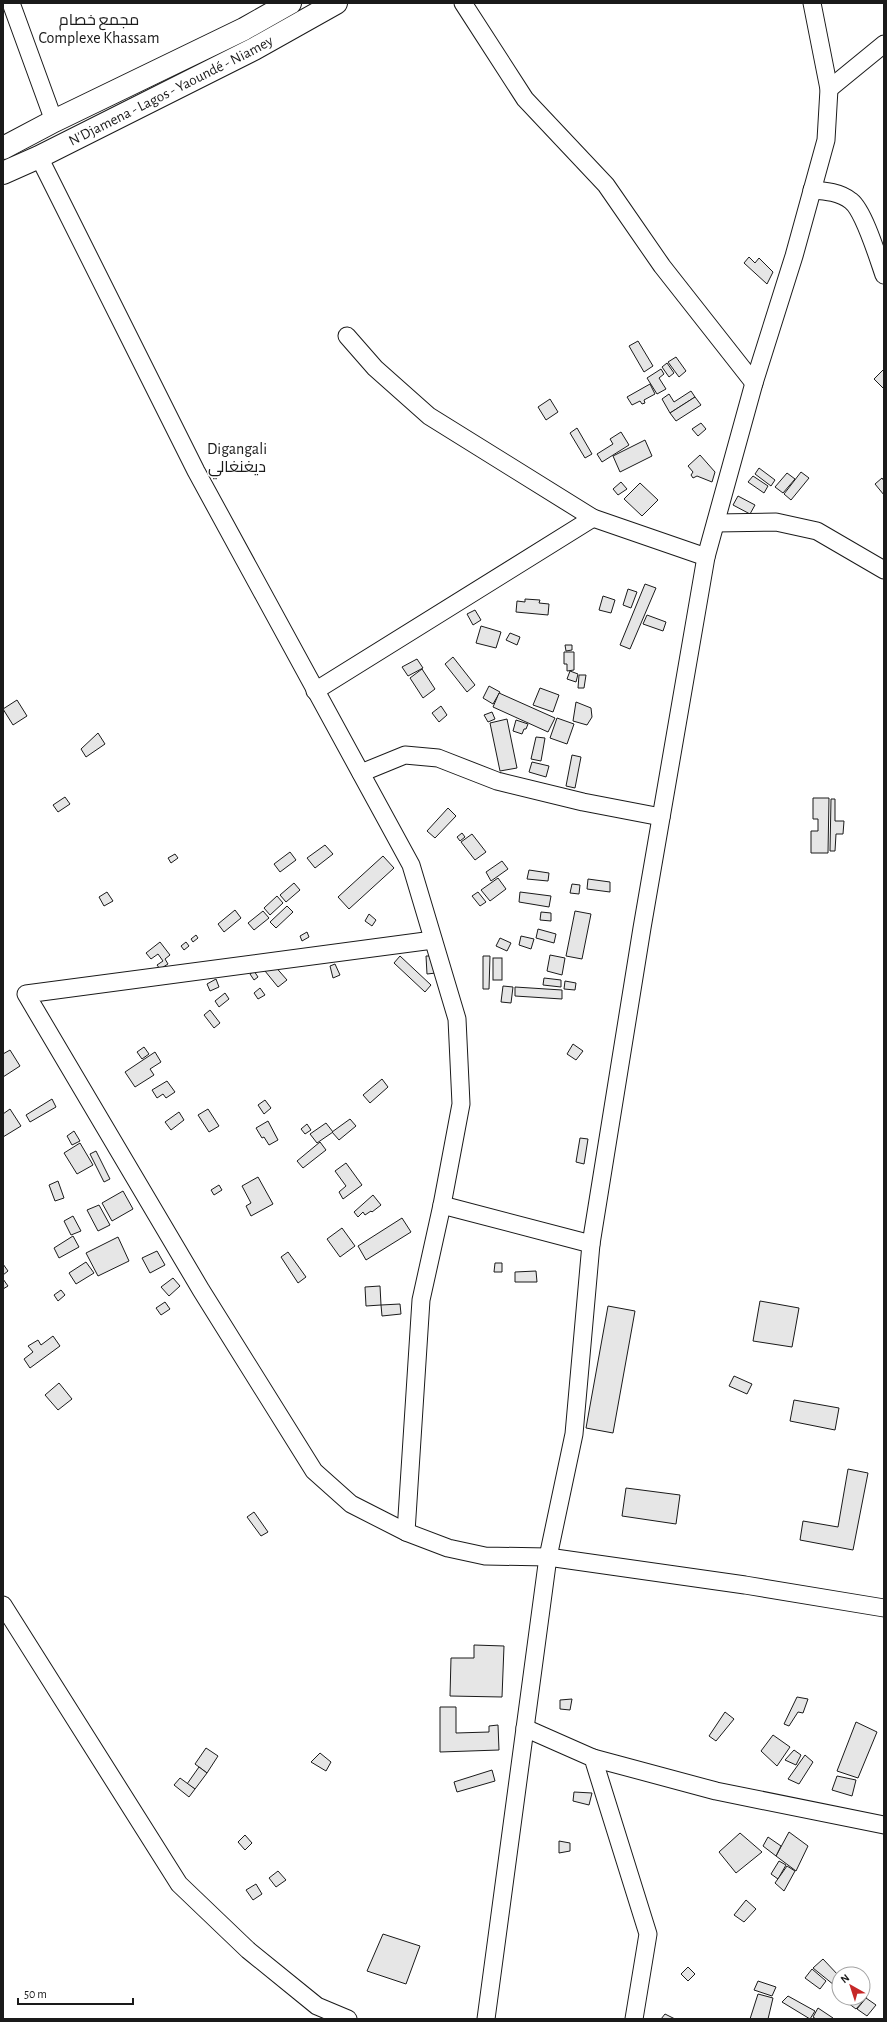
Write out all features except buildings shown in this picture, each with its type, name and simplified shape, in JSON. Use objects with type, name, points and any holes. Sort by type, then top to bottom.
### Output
[{"type":"highway","name":"N'Djamena - Lagos - Yaoundé - Niamey","points":[[3,148],[54,121],[244,29],[290,3]]},
{"type":"highway","name":"N'Djamena - Lagos - Yaoundé - Niamey","points":[[3,173],[254,49],[336,3]]},
{"type":"street","points":[[11,3],[54,121]]},
{"type":"street","points":[[463,3],[524,99],[606,185],[662,266],[754,383]]},
{"type":"street","points":[[486,2019],[548,1557],[574,1434],[591,1244],[661,817],[706,557],[754,383],[794,256],[826,140],[829,89],[812,3]]},
{"type":"street","points":[[829,89],[884,44]]},
{"type":"street","points":[[38,157],[196,472],[411,865],[457,1019],[461,1104],[442,1205],[421,1300],[406,1532]]},
{"type":"street","points":[[812,190],[840,194],[852,202],[861,215],[884,275]]},
{"type":"street","points":[[347,336],[375,368],[429,416],[594,518],[706,557]]},
{"type":"street","points":[[315,691],[594,518]]},
{"type":"street","points":[[716,523],[776,522],[817,531],[884,570]]},
{"type":"street","points":[[361,773],[404,755],[438,758],[496,780],[583,802],[661,817]]},
{"type":"street","points":[[433,940],[26,994],[201,1290],[314,1471],[351,1504],[406,1532],[448,1548],[484,1556],[548,1557],[745,1585],[884,1608]]},
{"type":"street","points":[[442,1205],[591,1244]]},
{"type":"street","points":[[3,1605],[179,1884],[248,1950],[317,2006],[348,2019]]},
{"type":"street","points":[[525,1728],[593,1758],[716,1791],[884,1825]]},
{"type":"street","points":[[593,1758],[648,1934],[634,2019]]},
{"type":"district","name":"مجمع خصام Complexe Khassam","points":[[99,28]]},
{"type":"district","name":"Digangali ديغنغالي","points":[[237,457]]}]
